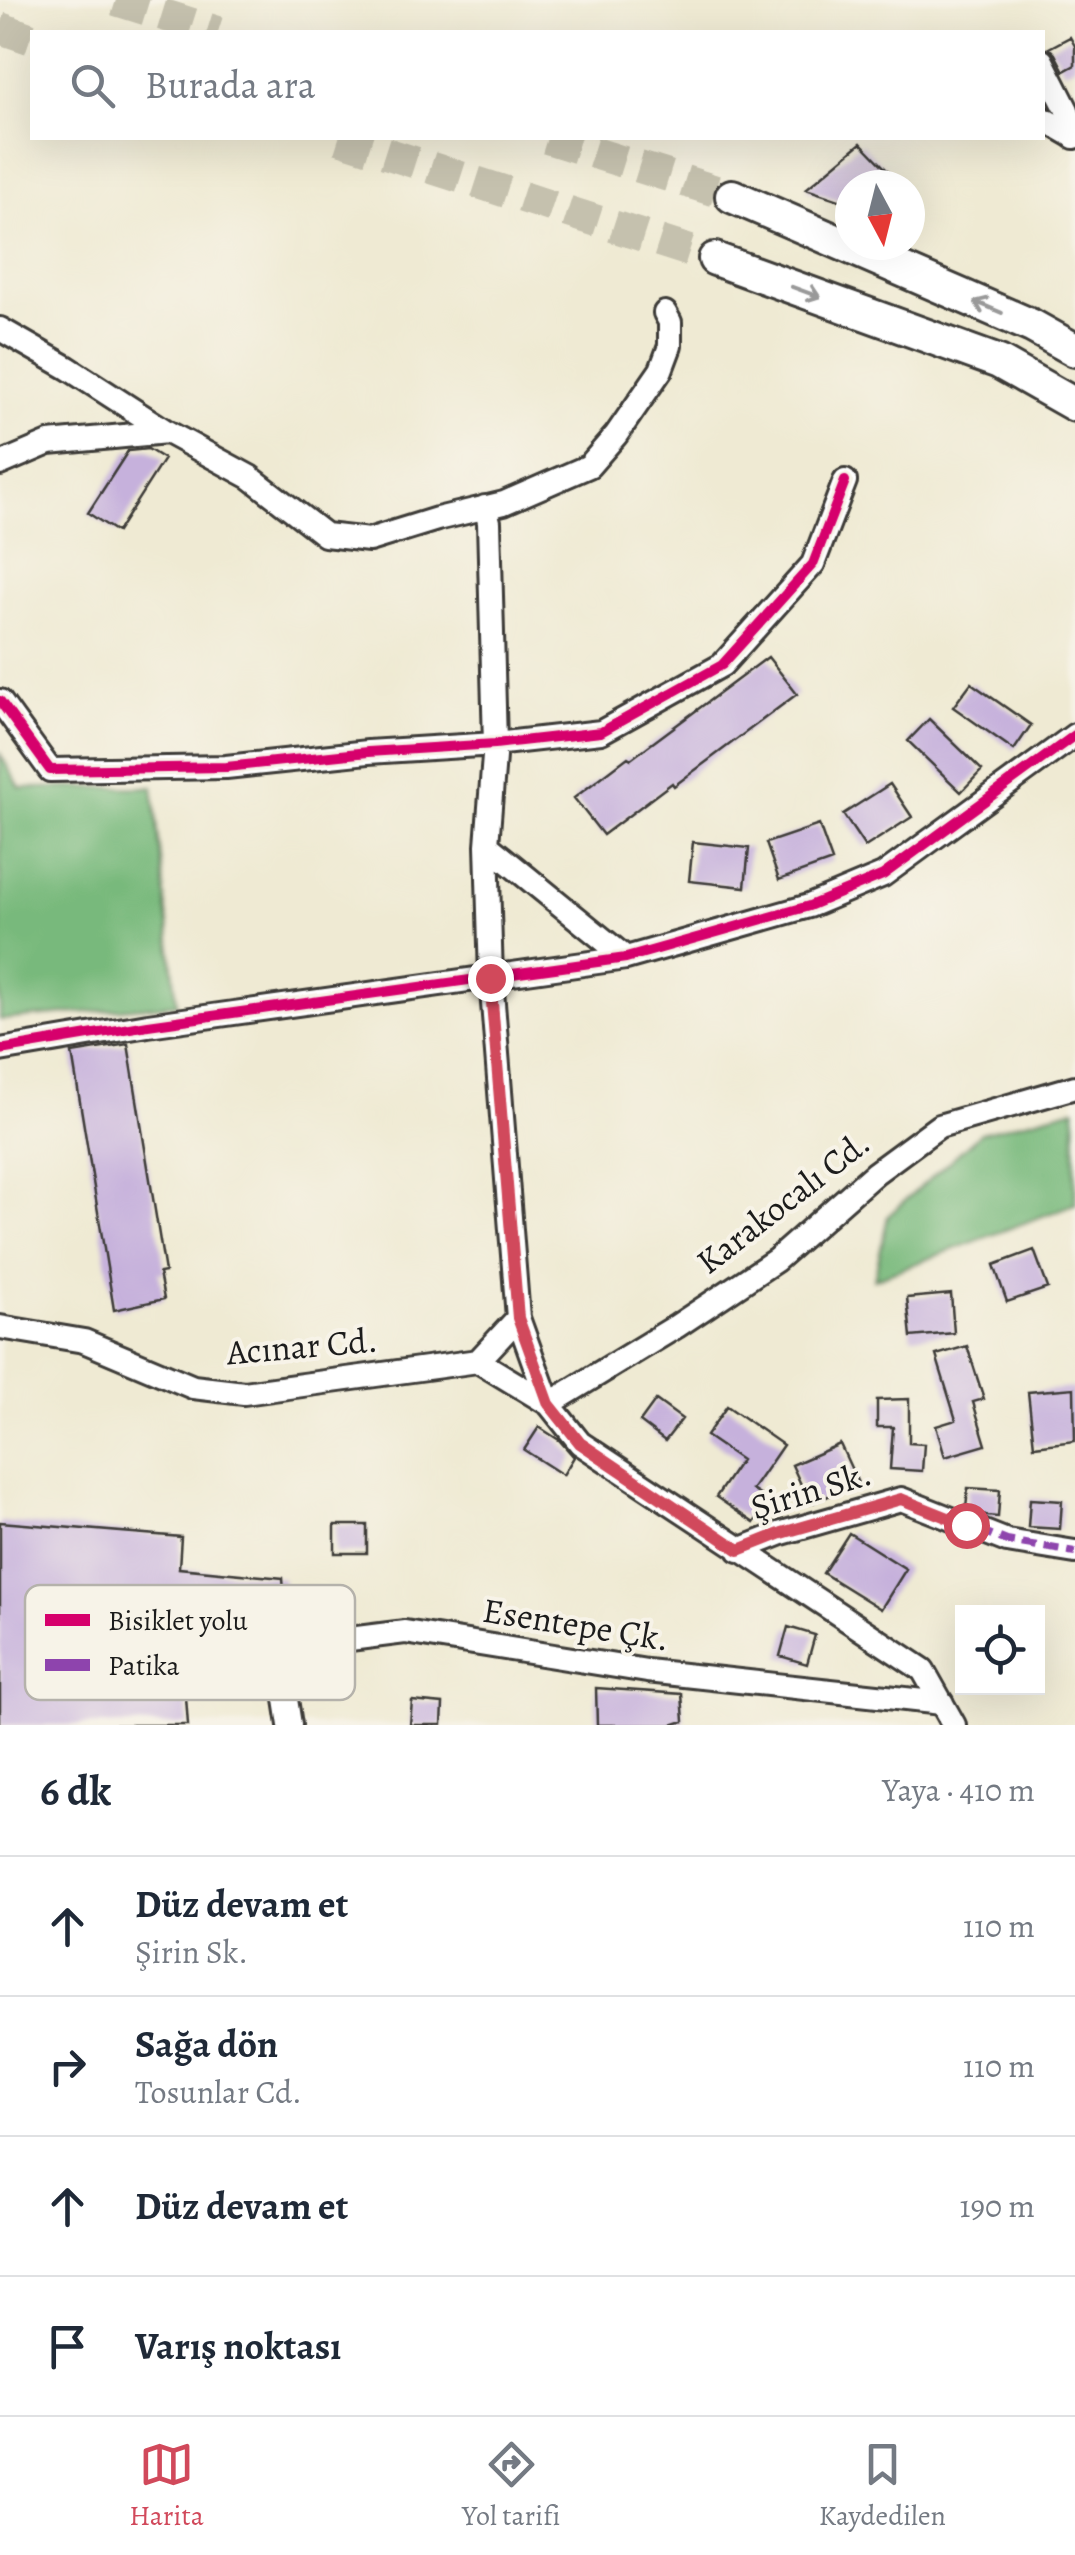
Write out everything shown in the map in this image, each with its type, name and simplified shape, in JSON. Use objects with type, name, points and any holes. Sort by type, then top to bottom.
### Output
[{"type":"highway","points":[[732,196],[1032,326],[1075,350]]},
{"type":"highway","points":[[714,259],[1000,362],[1075,405]]},
{"type":"street","points":[[1045,67],[1067,110],[1074,137]]},
{"type":"street","points":[[1045,120],[1074,137]]},
{"type":"street","points":[[0,330],[68,368],[167,432],[250,477],[325,535],[369,540],[504,503],[589,466],[616,436],[661,370],[670,346],[670,322],[665,313]]},
{"type":"street","points":[[0,464],[49,443],[167,432]]},
{"type":"street","points":[[0,702],[50,770],[226,768],[601,732],[722,666],[814,564],[846,480]]},
{"type":"street","points":[[485,508],[495,744],[487,845],[490,978],[518,1318],[549,1404],[580,1443],[923,1670],[954,1725]]},
{"type":"street","points":[[0,1050],[148,1025],[626,958],[809,906],[883,875],[1075,735]]},
{"type":"street","points":[[487,845],[626,958]]},
{"type":"street","name":"Karakocalı Cd.","points":[[549,1404],[776,1260],[875,1173],[940,1126],[1075,1088]]},
{"type":"street","points":[[518,1318],[478,1362],[549,1404]]},
{"type":"street","name":"Acınar Cd.","points":[[0,1327],[84,1341],[194,1387],[244,1394],[478,1362]]},
{"type":"street","name":"Şirin Sk.","points":[[739,1550],[782,1533],[901,1499],[1008,1541],[1075,1552]]},
{"type":"street","name":"Esentepe Çk.","points":[[355,1638],[405,1632],[647,1672],[942,1703]]},
{"type":"street","name":"Esentepe Çk.","points":[[286,1700],[290,1725]]},
{"type":"green space","points":[[0,754],[20,788],[153,787],[177,1004],[0,1020]]},
{"type":"green space","points":[[1075,1108],[1075,1204],[874,1279],[888,1216],[981,1133]]},
{"type":"building","points":[[1070,37],[1075,46],[1075,65],[1064,71],[1049,48]]},
{"type":"building","points":[[861,143],[887,170],[835,170],[835,199],[806,189]]},
{"type":"building","points":[[148,449],[164,459],[117,532],[88,513],[128,451]]},
{"type":"building","points":[[768,657],[797,694],[603,835],[574,798]]},
{"type":"building","points":[[971,683],[1031,725],[1014,750],[953,707]]},
{"type":"building","points":[[929,719],[982,770],[961,792],[908,741]]},
{"type":"building","points":[[890,784],[912,817],[865,847],[843,814]]},
{"type":"building","points":[[819,825],[832,861],[779,880],[766,843]]},
{"type":"building","points":[[693,842],[749,848],[745,887],[689,881]]},
{"type":"building","points":[[128,1044],[165,1272],[159,1273],[164,1299],[114,1310],[72,1053]]},
{"type":"building","points":[[1034,1250],[1048,1288],[1007,1302],[994,1265]]},
{"type":"building","points":[[951,1294],[954,1333],[911,1337],[907,1298]]},
{"type":"building","points":[[967,1346],[984,1399],[973,1402],[986,1445],[945,1457],[936,1426],[956,1420],[936,1355]]},
{"type":"building","points":[[1074,1388],[1075,1441],[1034,1446],[1028,1392]]},
{"type":"building","points":[[909,1399],[909,1443],[924,1444],[922,1471],[890,1469],[893,1427],[877,1427],[877,1400]]},
{"type":"building","points":[[656,1400],[682,1419],[665,1441],[640,1422]]},
{"type":"building","points":[[727,1406],[783,1445],[752,1490],[769,1501],[754,1523],[716,1497],[741,1460],[706,1436]]},
{"type":"building","points":[[539,1427],[559,1440],[574,1457],[563,1475],[524,1450]]},
{"type":"building","points":[[840,1444],[858,1483],[810,1504],[792,1465]]},
{"type":"building","points":[[968,1488],[1000,1490],[998,1517],[966,1509]]},
{"type":"building","points":[[1030,1499],[1062,1501],[1060,1529],[1028,1527]]},
{"type":"building","points":[[0,1522],[181,1537],[179,1568],[283,1578],[284,1585],[25,1585],[25,1700],[186,1700],[188,1725],[0,1725]]},
{"type":"building","points":[[335,1525],[367,1525],[367,1553],[335,1553]]},
{"type":"building","points":[[849,1533],[906,1569],[881,1609],[823,1573]]},
{"type":"building","points":[[788,1627],[815,1635],[807,1664],[780,1656]]},
{"type":"building","points":[[596,1688],[682,1694],[684,1721],[672,1725],[597,1725]]},
{"type":"building","points":[[412,1701],[443,1704],[442,1725],[410,1725]]},
{"type":"tunnel","points":[[116,0],[212,30]]},
{"type":"tunnel","points":[[0,28],[30,38]]},
{"type":"tunnel","points":[[345,140],[715,259]]},
{"type":"tunnel","points":[[553,140],[732,196]]},
{"type":"marked path","points":[[739,1550],[782,1533],[901,1499],[1007,1541],[1075,1552]]},
{"type":"cycle path","points":[[0,701],[50,770],[226,767],[601,732],[722,665],[813,564],[845,481]]},
{"type":"cycle path","points":[[0,1050],[148,1025],[626,958],[809,906],[883,875],[1075,735]]},
{"type":"route","points":[[490,978],[518,1318],[549,1404],[580,1443],[739,1550],[782,1533],[901,1499],[966,1525]]}]
